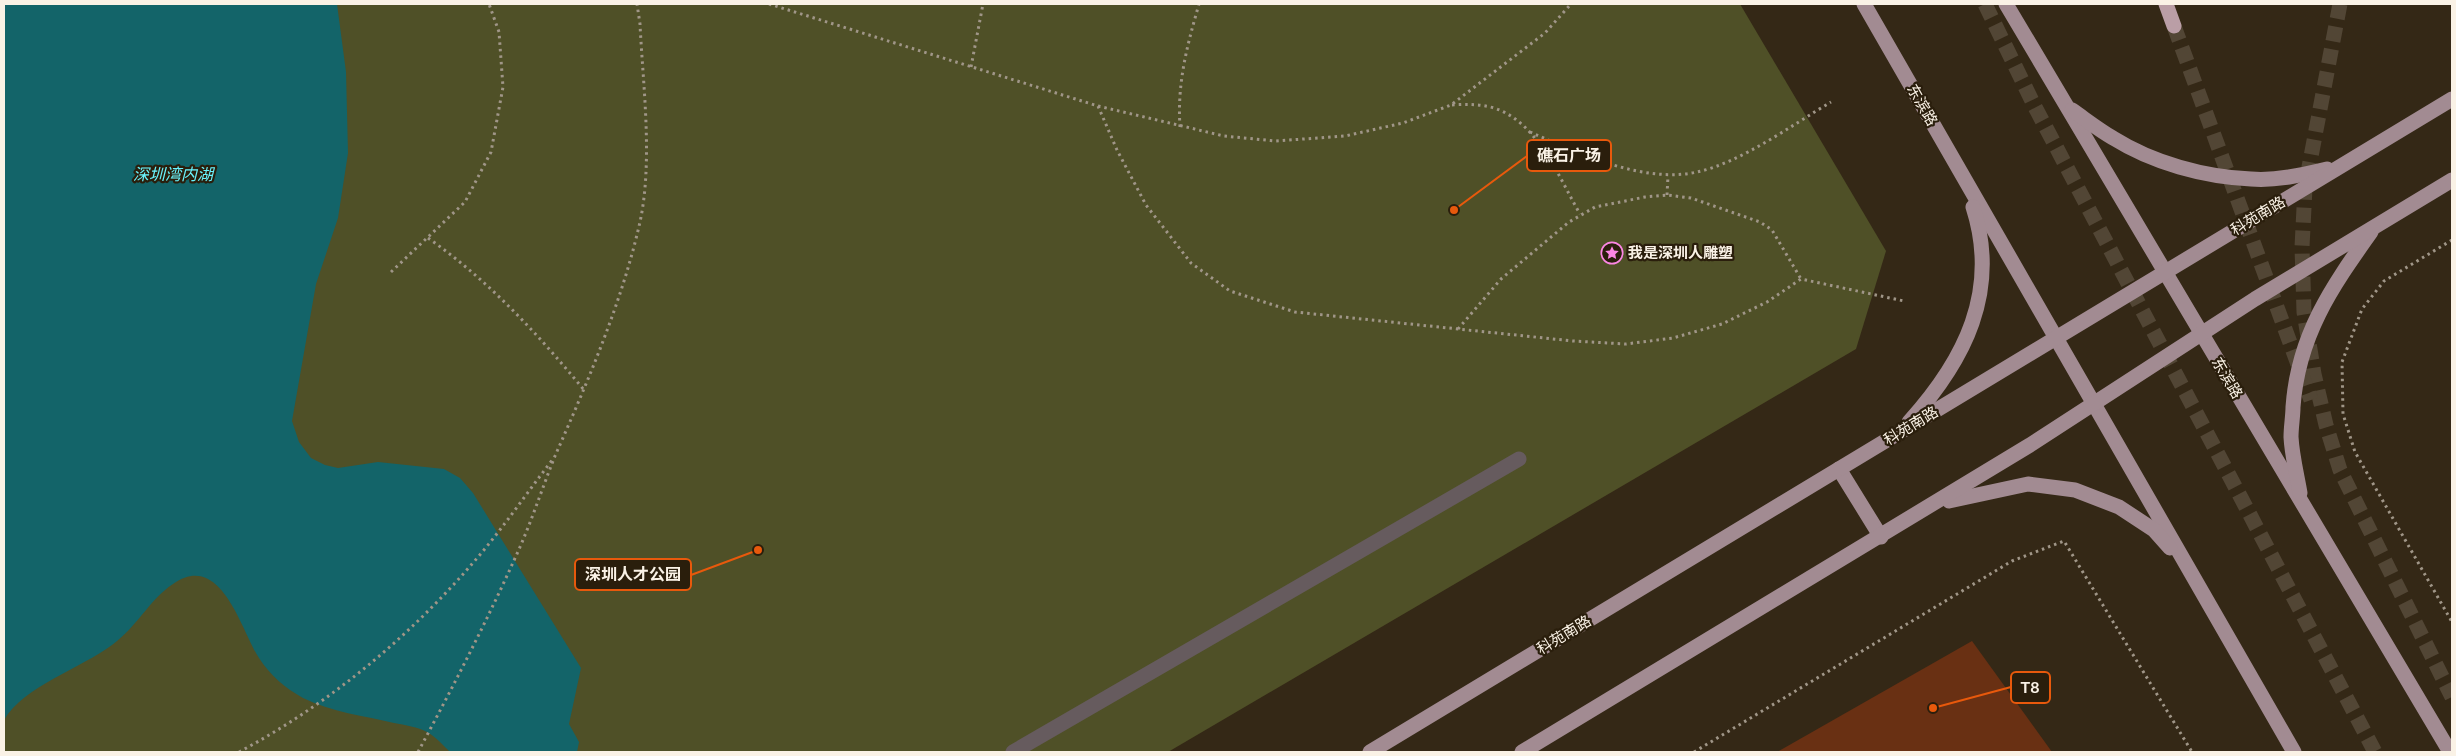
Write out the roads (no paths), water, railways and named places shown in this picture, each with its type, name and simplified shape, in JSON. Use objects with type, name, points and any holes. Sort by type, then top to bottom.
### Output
[{"type":"highway","points":[[2166,4],[2174,26]]},
{"type":"main road","name":"东滨路","points":[[1864,4],[2092,404],[2294,752]]},
{"type":"main road","name":"东滨路","points":[[2006,4],[2450,752]]},
{"type":"main road","name":"科苑南路","points":[[1370,752],[2452,99]]},
{"type":"main road","points":[[2066,106],[2114,139],[2166,163],[2208,174],[2252,180],[2295,176],[2340,166]]},
{"type":"main road","points":[[1897,434],[1931,397],[1953,364],[1976,315],[1984,272],[1980,228],[1965,179]]},
{"type":"main road","points":[[1522,752],[1881,537],[2030,445],[2201,334],[2452,180]]},
{"type":"main road","points":[[2302,502],[2291,436],[2295,385],[2302,353],[2315,319],[2340,275],[2375,226]]},
{"type":"main road","points":[[1839,469],[1881,537]]},
{"type":"main road","points":[[1933,505],[2028,484],[2075,490],[2119,507],[2154,530],[2188,568]]},
{"type":"lane","points":[[1013,752],[1519,458]]},
{"type":"water","name":"深圳湾内湖","points":[[4,4],[337,4],[346,72],[348,153],[338,218],[316,284],[292,421],[299,442],[311,458],[325,465],[338,468],[378,462],[444,469],[460,478],[473,493],[581,668],[569,724],[579,742],[577,752],[450,752],[433,736],[420,729],[336,710],[303,698],[278,681],[263,664],[237,613],[217,585],[204,577],[190,576],[165,590],[129,630],[112,645],[38,688],[13,708],[4,720]]},
{"type":"tunnel","points":[[1985,4],[2034,105],[2375,752]]},
{"type":"tunnel","points":[[2340,4],[2305,188],[2302,247],[2304,312],[2314,374],[2326,425],[2340,470],[2452,697]]},
{"type":"tunnel","points":[[2174,26],[2311,400]]},
{"type":"place","name":"礁石广场","points":[[1454,210]]},
{"type":"place","name":"我是深圳人雕塑","points":[[1612,253]]},
{"type":"place","name":"深圳人才公园","points":[[758,550]]},
{"type":"place","name":"T8","points":[[1933,708]]}]
